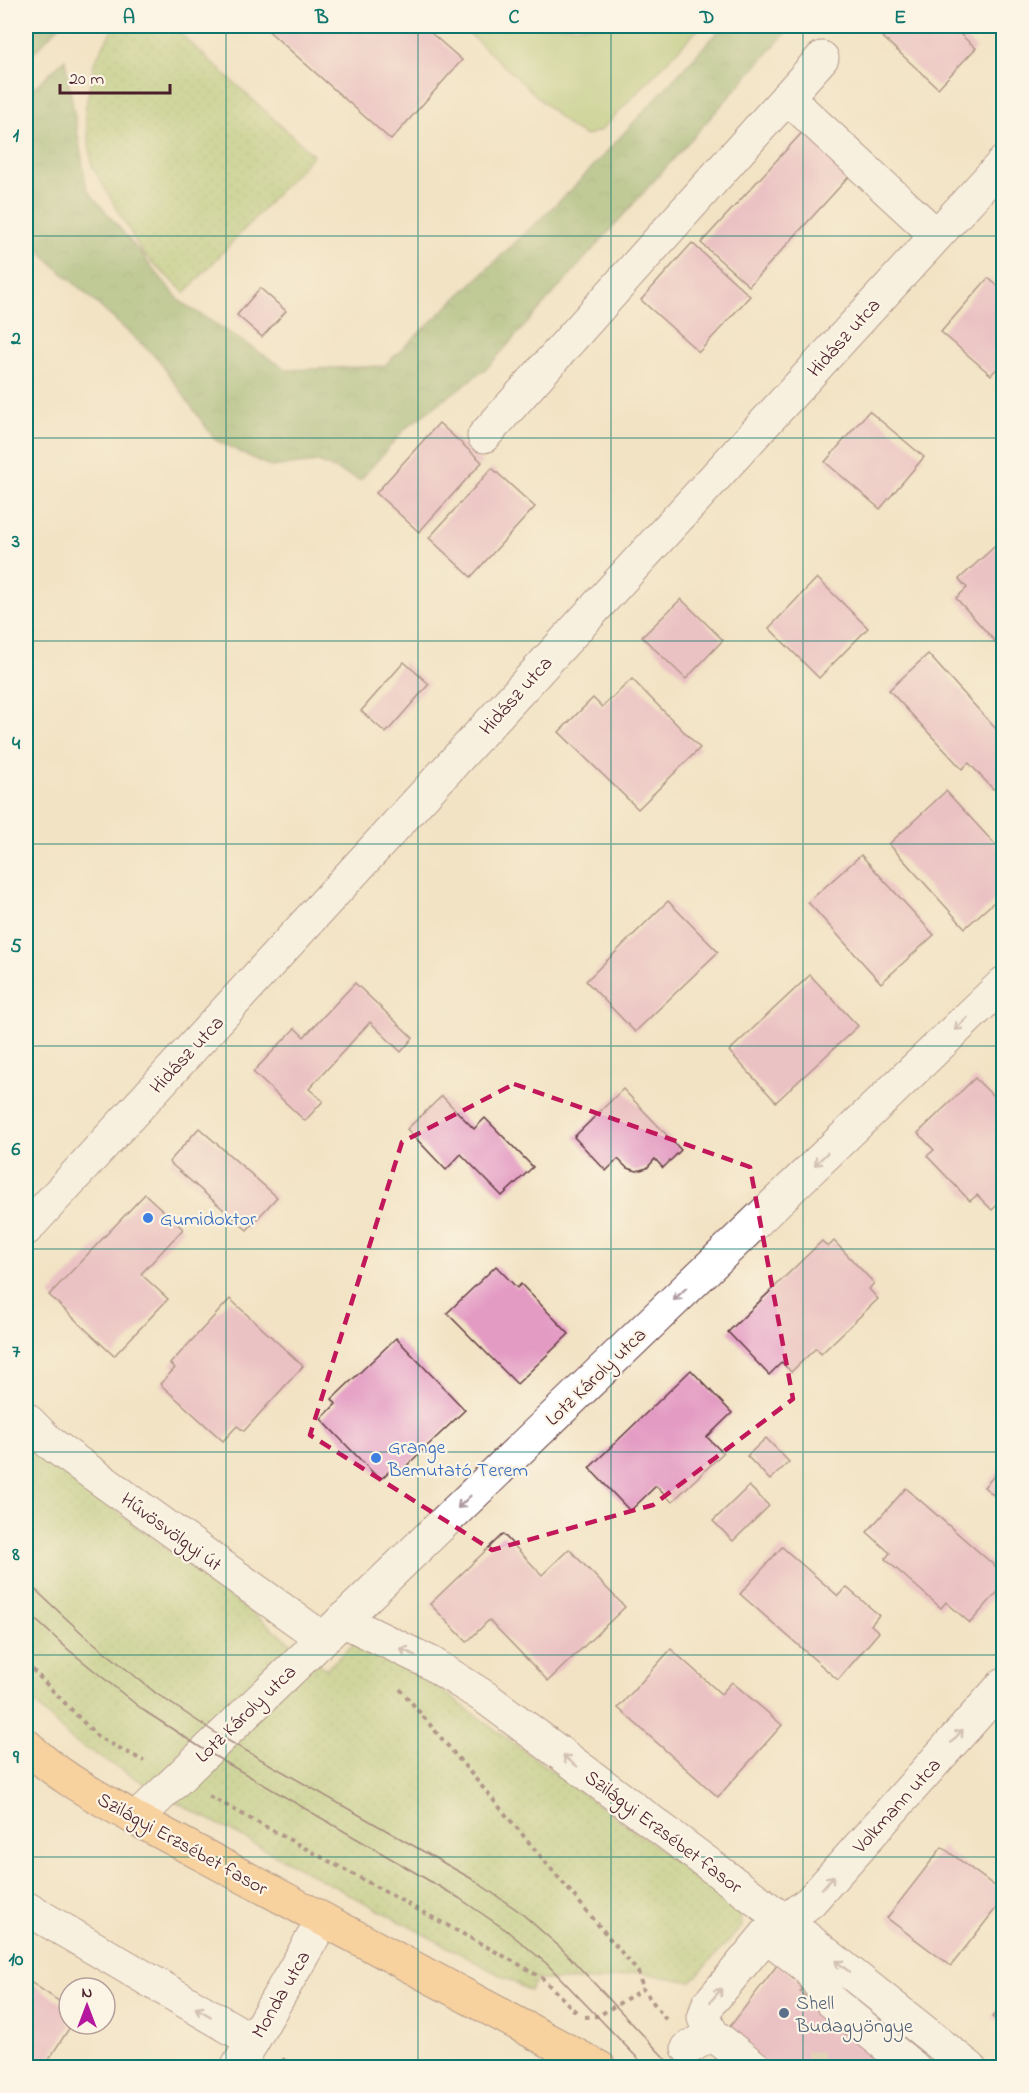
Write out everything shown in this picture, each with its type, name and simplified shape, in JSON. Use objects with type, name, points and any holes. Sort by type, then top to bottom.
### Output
[{"type":"main road","name":"Szilágyi Erzsébet fasor","points":[[26,1744],[36,1755],[76,1783],[136,1819],[600,2067]]},
{"type":"street","points":[[484,436],[822,58]]},
{"type":"street","points":[[787,97],[936,236]]},
{"type":"street","name":"Hidász utca","points":[[26,1229],[1004,162]]},
{"type":"street","name":"Lotz Károly utca","points":[[136,1819],[1004,983]]},
{"type":"street","name":"Hűvösvölgyi út","points":[[26,1419],[50,1443],[332,1629]]},
{"type":"street","name":"Szilágyi Erzsébet fasor","points":[[332,1629],[431,1663],[486,1698],[775,1928],[970,2067]]},
{"type":"street","name":"Volkmann utca","points":[[700,2041],[708,2005],[775,1928],[810,1902],[1004,1684]]},
{"type":"street","points":[[26,1908],[245,2054]]},
{"type":"street","name":"Monda utca","points":[[245,2054],[323,1920]]},
{"type":"street","points":[[775,1928],[808,1968],[831,2001],[914,2067]]},
{"type":"street","points":[[700,2041],[756,2067]]},
{"type":"path","points":[[26,1663],[98,1737],[522,1966],[542,1978],[574,2011],[587,2018],[598,2016],[643,1989]]},
{"type":"path","points":[[395,1683],[638,1972],[643,1989],[700,2041]]},
{"type":"highlighted area","points":[[514,1084],[750,1167],[793,1399],[653,1505],[492,1550],[310,1435],[402,1142]]},
{"type":"green space","points":[[26,26],[59,26],[26,61]]},
{"type":"green space","points":[[114,26],[172,26],[313,155],[185,293],[143,254],[92,166],[85,111],[94,63]]},
{"type":"green space","points":[[461,26],[701,26],[601,130],[586,136],[571,128]]},
{"type":"green space","points":[[723,26],[792,26],[488,367],[406,428],[360,480],[318,462],[271,467],[215,440],[158,359],[45,257],[26,230],[26,95],[65,59],[87,189],[181,302],[287,370],[384,366],[572,189]]},
{"type":"green space","points":[[26,1443],[326,1669],[355,1643],[424,1678],[739,1907],[742,1926],[691,1982],[638,1972],[598,1981],[537,1980],[530,1991],[169,1798],[73,1741],[26,1694]]},
{"type":"building","points":[[263,26],[423,26],[462,60],[391,140]]},
{"type":"building","points":[[882,26],[971,26],[961,35],[976,48],[938,88],[876,31]]},
{"type":"building","points":[[808,126],[856,169],[749,286],[701,243]]},
{"type":"building","points":[[692,243],[750,296],[699,352],[641,300]]},
{"type":"building","points":[[988,278],[1004,291],[1004,361],[991,375],[941,332]]},
{"type":"building","points":[[260,288],[286,311],[262,337],[237,315]]},
{"type":"building","points":[[869,411],[924,457],[880,509],[825,462]]},
{"type":"building","points":[[439,423],[482,462],[419,532],[376,493]]},
{"type":"building","points":[[492,468],[535,507],[471,577],[429,538]]},
{"type":"building","points":[[1004,538],[1004,646],[1001,648],[956,598],[967,588],[959,579]]},
{"type":"building","points":[[817,578],[868,628],[819,678],[769,628]]},
{"type":"building","points":[[681,599],[723,640],[686,679],[642,637]]},
{"type":"building","points":[[928,654],[996,729],[1004,723],[1004,780],[993,789],[969,763],[962,769],[889,690]]},
{"type":"building","points":[[404,662],[429,684],[386,733],[361,711]]},
{"type":"building","points":[[632,679],[700,748],[638,809],[559,732],[593,698],[602,707]]},
{"type":"building","points":[[946,791],[1004,854],[1004,893],[965,928],[889,844]]},
{"type":"building","points":[[861,855],[934,935],[881,983],[808,902]]},
{"type":"building","points":[[668,901],[718,952],[635,1032],[586,981]]},
{"type":"building","points":[[810,975],[858,1026],[776,1102],[729,1051]]},
{"type":"building","points":[[355,983],[413,1038],[401,1052],[370,1022],[309,1089],[323,1101],[305,1121],[253,1072],[295,1028],[304,1037]]},
{"type":"building","points":[[975,1078],[1004,1107],[1004,1198],[992,1210],[977,1195],[970,1201],[927,1156],[934,1150],[918,1133]]},
{"type":"building","points":[[623,1089],[681,1150],[663,1168],[655,1159],[647,1168],[637,1171],[627,1168],[618,1159],[606,1171],[574,1137]]},
{"type":"building","points":[[442,1096],[474,1129],[485,1118],[533,1167],[502,1196],[461,1154],[446,1170],[407,1129]]},
{"type":"building","points":[[199,1128],[277,1197],[247,1230],[169,1162]]},
{"type":"building","points":[[145,1194],[183,1229],[141,1274],[168,1299],[114,1356],[49,1295]]},
{"type":"building","points":[[822,1241],[828,1247],[834,1241],[874,1283],[869,1289],[878,1299],[821,1354],[816,1348],[791,1372],[782,1362],[769,1375],[728,1332]]},
{"type":"building","points":[[496,1266],[517,1288],[521,1284],[569,1334],[517,1384],[447,1313]]},
{"type":"building","points":[[230,1299],[303,1366],[244,1431],[237,1426],[223,1441],[160,1384],[175,1368],[170,1364]]},
{"type":"building","points":[[396,1338],[465,1410],[401,1471],[396,1465],[380,1480],[321,1419],[336,1404],[332,1399]]},
{"type":"building","points":[[691,1370],[732,1413],[707,1437],[723,1453],[672,1502],[656,1486],[630,1511],[589,1468]]},
{"type":"building","points":[[766,1438],[789,1462],[770,1480],[747,1456]]},
{"type":"building","points":[[1004,1465],[1004,1504],[984,1487]]},
{"type":"building","points":[[749,1486],[769,1506],[733,1541],[713,1521]]},
{"type":"building","points":[[906,1488],[1004,1574],[1004,1585],[970,1623],[946,1602],[941,1608],[885,1559],[890,1553],[867,1532]]},
{"type":"building","points":[[503,1534],[542,1575],[569,1549],[625,1607],[548,1681],[489,1620],[467,1642],[430,1604]]},
{"type":"building","points":[[782,1547],[838,1596],[846,1587],[879,1615],[871,1625],[879,1632],[838,1680],[740,1594]]},
{"type":"building","points":[[671,1649],[721,1694],[732,1682],[782,1725],[718,1797],[618,1708]]},
{"type":"building","points":[[942,1847],[1004,1893],[1004,1898],[951,1966],[887,1918]]},
{"type":"building","name":"Shell Budagyöngye","points":[[778,1964],[806,1985],[800,1992],[899,2068],[770,2068],[725,2033]]},
{"type":"building","points":[[26,1979],[57,2000],[57,2036],[64,2036],[43,2068],[26,2068]]},
{"type":"building","points":[[1004,2003],[1004,2026],[992,2017]]},
{"type":"tunnel","points":[[815,2068],[831,2068]]},
{"type":"tram line","points":[[26,1581],[84,1635],[157,1694],[220,1736],[472,1879],[520,1912],[562,1949],[674,2068]]},
{"type":"tram line","points":[[26,1611],[70,1651],[143,1710],[206,1751],[459,1898],[506,1930],[546,1963],[647,2068]]},
{"type":"place","name":"Gumidoktor","points":[[148,1218]]},
{"type":"place","name":"Grange Bemutató Terem","points":[[376,1458]]},
{"type":"place","name":"Shell Budagyöngye","points":[[784,2013]]}]
